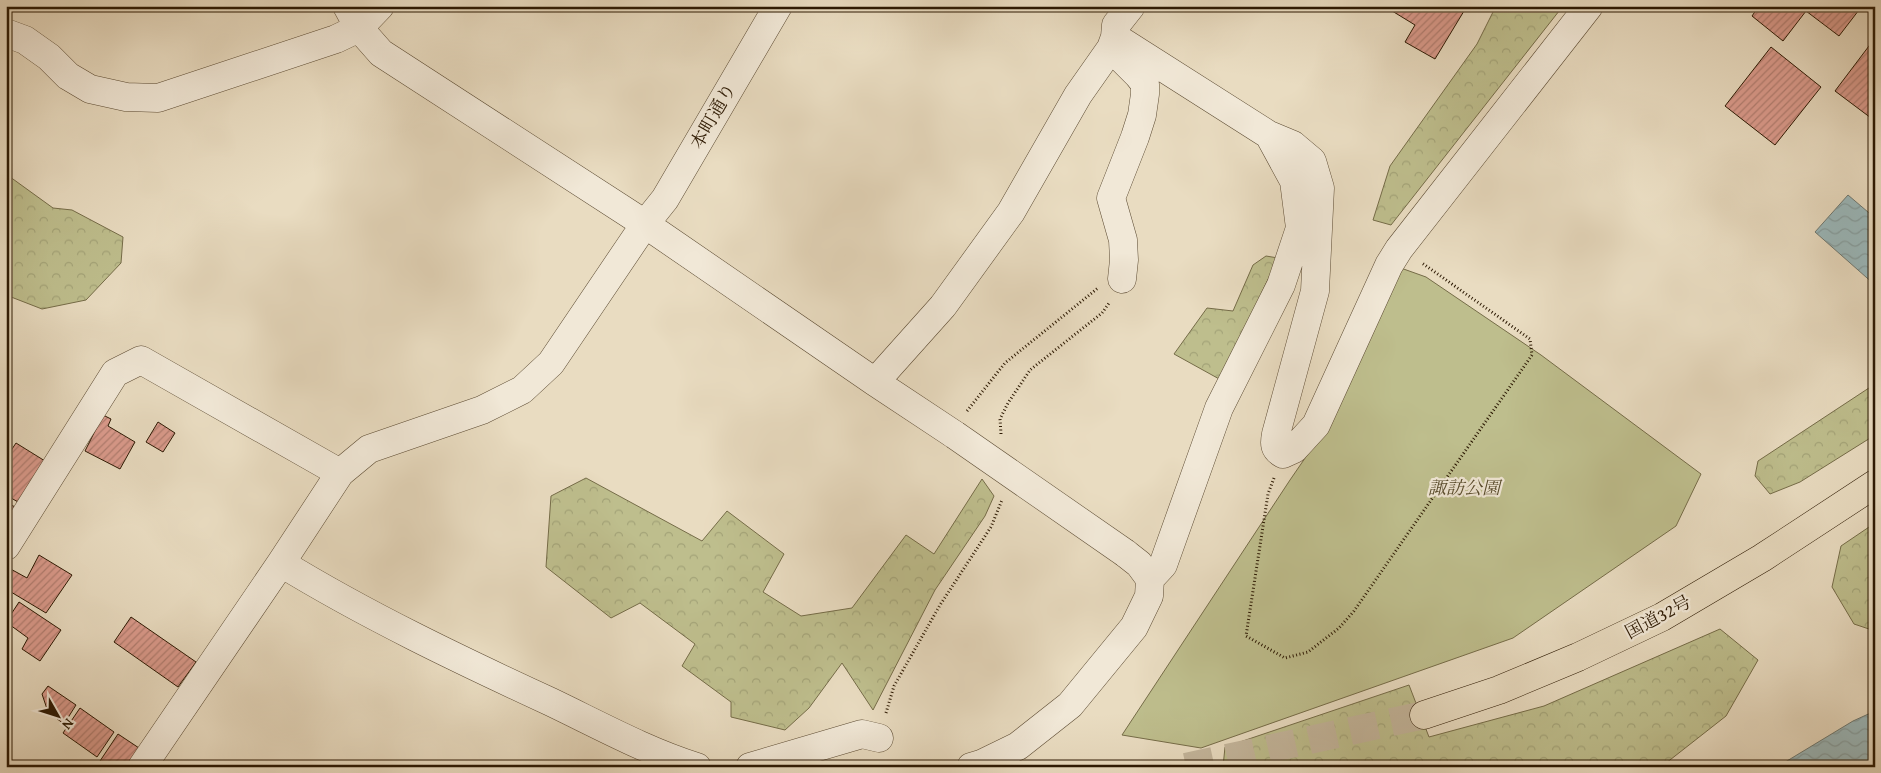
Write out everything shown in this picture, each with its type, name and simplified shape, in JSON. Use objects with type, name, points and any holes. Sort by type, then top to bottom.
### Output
[{"type":"highway","name":"国道32号","points":[[1424,715],[1499,690],[1578,657],[1662,617],[1762,558],[1875,484]]},
{"type":"street","points":[[6,33],[25,40],[48,57],[68,76],[90,89],[126,97],[158,98],[336,39],[353,17],[380,6]]},
{"type":"street","name":"本町通り","points":[[142,767],[340,473],[369,449],[482,410],[522,390],[550,362],[645,224],[665,199],[778,6]]},
{"type":"street","points":[[1118,23],[1269,135],[1293,145],[1312,161],[1320,188],[1315,291],[1274,444],[1277,450],[1283,454],[1294,449],[1316,426],[1399,249],[1589,6]]},
{"type":"street","points":[[353,17],[381,53],[645,224],[1125,553],[1138,564],[1150,579]]},
{"type":"street","points":[[875,382],[943,306],[1011,212],[1118,23]]},
{"type":"street","points":[[1118,23],[1138,75],[1144,84],[1145,94],[1142,115],[1111,198],[1123,240],[1123,270]]},
{"type":"street","points":[[970,767],[982,764],[1018,746],[1070,705],[1134,627],[1148,596],[1150,579],[1164,565],[1219,408],[1281,285],[1300,228],[1294,181],[1269,135]]},
{"type":"street","points":[[6,546],[115,373],[141,360],[340,473]]},
{"type":"street","points":[[281,563],[332,594],[526,691],[666,757],[697,767]]},
{"type":"street","points":[[750,767],[862,734],[880,738]]},
{"type":"path","points":[[1283,454],[1268,494],[1246,636],[1286,658],[1308,652],[1339,628],[1354,611],[1532,355],[1530,339],[1428,266],[1399,249]]},
{"type":"path","points":[[952,434],[1005,363],[1123,270]]},
{"type":"path","points":[[1001,436],[1000,418],[1030,370],[1102,313],[1117,293],[1123,270]]},
{"type":"path","points":[[880,738],[894,686],[940,605],[991,527],[1003,499]]},
{"type":"green space","points":[[1496,6],[1563,6],[1391,225],[1373,220],[1390,166],[1477,44]]},
{"type":"green space","points":[[6,174],[53,208],[72,210],[123,237],[121,263],[86,300],[42,309],[6,295]]},
{"type":"green space","points":[[1266,256],[1278,258],[1221,380],[1174,354],[1207,308],[1233,311],[1253,265]]},
{"type":"green space","name":"諏訪公園","points":[[1398,267],[1426,277],[1541,355],[1701,474],[1676,526],[1513,638],[1201,748],[1122,735],[1323,432]]},
{"type":"green space","points":[[1875,384],[1875,435],[1800,482],[1770,494],[1755,476],[1758,461]]},
{"type":"green space","points":[[586,478],[702,541],[727,511],[784,554],[763,592],[801,616],[852,608],[906,535],[934,554],[982,479],[994,496],[985,516],[935,590],[873,710],[842,663],[809,708],[785,730],[731,717],[731,702],[682,666],[695,644],[640,603],[611,618],[546,567],[551,496]]},
{"type":"green space","points":[[1875,523],[1875,631],[1854,624],[1832,587],[1841,546]]},
{"type":"green space","points":[[1720,629],[1758,660],[1726,716],[1661,767],[1223,767],[1225,747],[1409,685],[1429,737],[1544,706]]},
{"type":"water","points":[[1848,195],[1875,218],[1875,285],[1815,232]]},
{"type":"water","points":[[1875,711],[1875,767],[1777,767],[1853,721]]},
{"type":"building","points":[[1384,6],[1467,6],[1435,59],[1405,42],[1415,25]]},
{"type":"building","points":[[1759,6],[1862,6],[1839,36],[1806,11],[1783,41],[1752,16]]},
{"type":"building","points":[[1875,38],[1875,121],[1835,91]]},
{"type":"building","points":[[1771,47],[1821,87],[1775,145],[1725,106]]},
{"type":"building","points":[[103,415],[111,419],[108,426],[135,442],[120,469],[85,451]]},
{"type":"building","points":[[158,422],[175,433],[163,452],[146,442]]},
{"type":"building","points":[[16,443],[45,461],[18,502],[6,495],[6,458]]},
{"type":"building","points":[[6,502],[15,507],[6,520]]},
{"type":"building","points":[[39,555],[72,575],[46,613],[6,589],[7,567],[27,578]]},
{"type":"building","points":[[19,602],[61,630],[40,661],[22,649],[28,638],[6,622]]},
{"type":"building","points":[[131,617],[196,662],[178,687],[114,642]]},
{"type":"building","points":[[48,686],[76,705],[64,724],[48,712],[42,694]]},
{"type":"building","points":[[80,708],[114,732],[97,757],[63,733]]},
{"type":"building","points":[[118,734],[142,750],[131,767],[96,767]]},
{"type":"tunnel","points":[[1186,767],[1424,715]]}]
